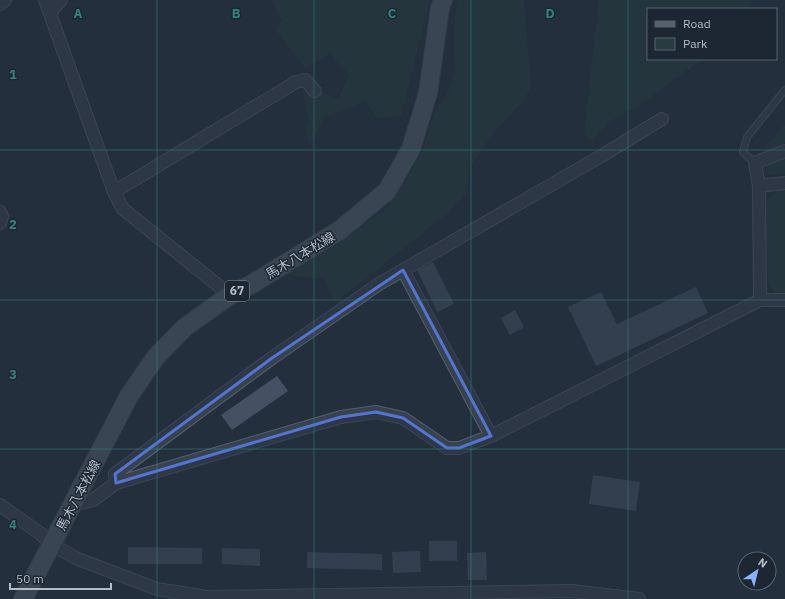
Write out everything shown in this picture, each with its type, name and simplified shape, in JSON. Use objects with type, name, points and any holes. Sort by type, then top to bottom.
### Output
[{"type":"main road","name":"馬木八本松線","points":[[23,599],[51,544],[74,504],[129,396],[155,358],[184,328],[230,295],[252,284],[340,230],[387,190],[411,149],[428,93],[440,8],[443,0]]},
{"type":"street","points":[[0,4],[5,0]]},
{"type":"street","points":[[45,0],[114,192],[123,209],[230,295]]},
{"type":"street","points":[[50,12],[61,0]]},
{"type":"street","points":[[114,192],[296,82],[305,80],[315,91]]},
{"type":"street","points":[[116,483],[115,474],[272,358],[379,284],[603,155],[662,119]]},
{"type":"street","points":[[760,300],[759,186],[755,163],[785,151]]},
{"type":"street","points":[[759,186],[785,183]]},
{"type":"street","points":[[0,212],[2,216],[0,223]]},
{"type":"street","points":[[403,270],[491,436]]},
{"type":"street","points":[[74,504],[93,500],[116,483],[342,417],[376,412],[403,418],[448,448],[459,448],[491,436],[760,300],[785,300]]},
{"type":"street","points":[[0,505],[41,534],[51,544],[78,559],[157,589],[207,597],[572,591],[639,599]]},
{"type":"lane","points":[[755,163],[743,152],[747,137],[785,90]]},
{"type":"highlighted area","points":[[403,270],[491,436],[459,448],[447,448],[403,418],[376,412],[341,417],[116,483],[115,474],[272,358]]},
{"type":"green space","points":[[271,0],[430,0],[401,116],[377,118],[365,101],[325,117],[310,146],[305,128],[309,119],[302,90],[323,92],[338,99],[349,75],[329,54],[305,68],[276,30],[282,20]]},
{"type":"green space","points":[[457,0],[524,0],[531,88],[521,104],[495,131],[469,169],[467,193],[449,212],[335,303],[324,279],[285,275],[383,212],[405,182],[422,151],[434,115],[448,92],[455,72],[454,20]]},
{"type":"green space","points":[[599,0],[754,0],[748,8],[647,8],[647,60],[707,60],[697,63],[642,104],[613,120],[593,139],[584,135]]},
{"type":"green space","points":[[783,126],[785,126],[785,143],[761,153]]},
{"type":"green space","points":[[785,157],[785,174],[767,175],[766,164]]},
{"type":"green space","points":[[785,190],[785,293],[775,293],[768,284],[766,202],[776,191]]},
{"type":"building","points":[[433,262],[454,304],[437,312],[417,270]]},
{"type":"building","points":[[696,287],[708,313],[596,366],[568,307],[601,292],[617,324]]},
{"type":"building","points":[[515,310],[524,327],[510,335],[501,318]]},
{"type":"building","points":[[277,376],[288,391],[232,430],[221,415]]},
{"type":"building","points":[[593,475],[640,482],[636,511],[589,504]]},
{"type":"building","points":[[429,541],[457,541],[457,561],[429,561]]},
{"type":"building","points":[[128,547],[202,548],[202,564],[128,564]]},
{"type":"building","points":[[222,548],[260,549],[260,566],[222,564]]},
{"type":"building","points":[[420,551],[421,572],[393,573],[392,552]]},
{"type":"building","points":[[307,552],[382,554],[382,570],[307,568]]},
{"type":"building","points":[[486,552],[487,580],[468,580],[467,553]]}]
